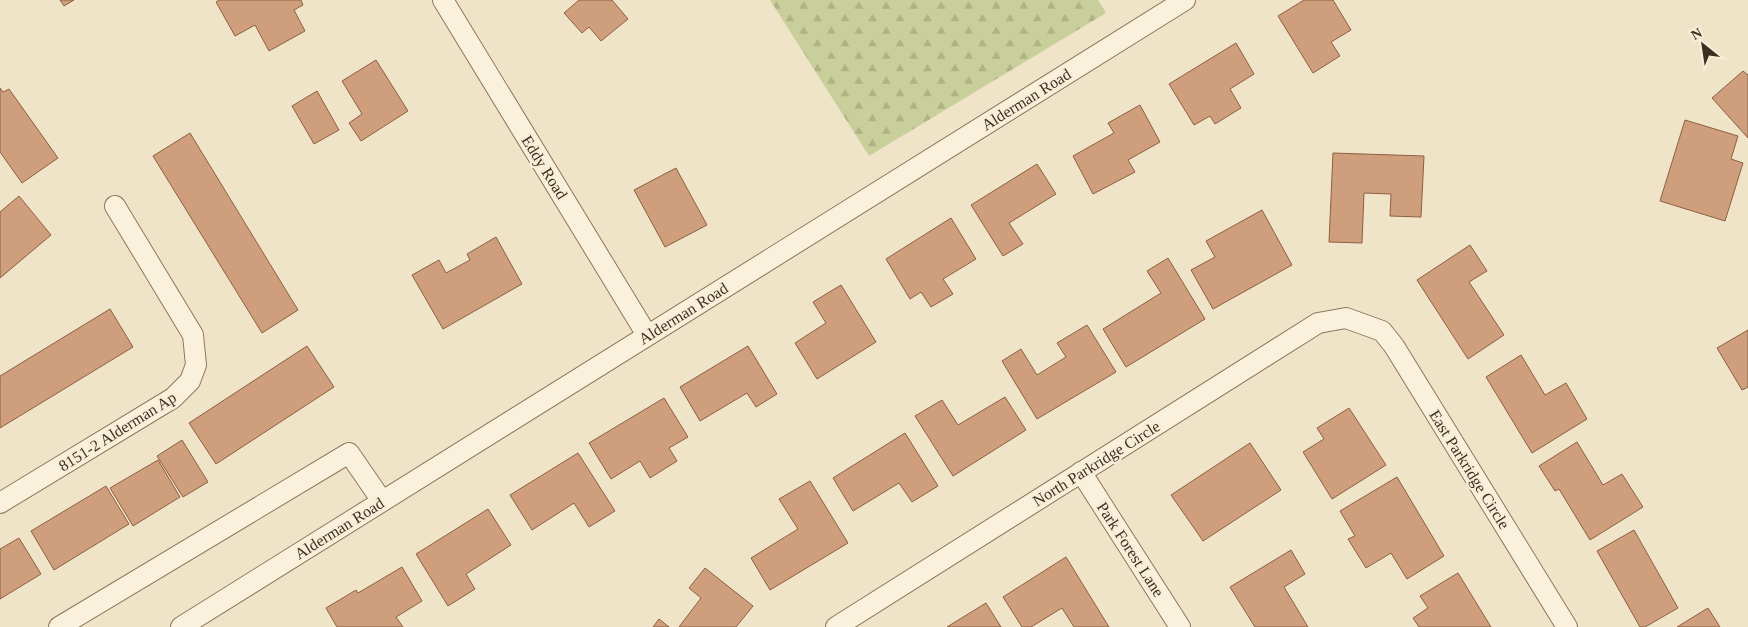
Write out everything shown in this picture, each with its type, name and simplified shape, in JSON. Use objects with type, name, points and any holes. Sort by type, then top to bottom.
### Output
[{"type":"street","name":"Eddy Road","points":[[442,0],[648,335]]},
{"type":"street","name":"Alderman Road","points":[[181,627],[1184,0]]},
{"type":"street","name":"8151-2 Alderman Ap","points":[[0,503],[173,398],[190,382],[196,365],[194,335],[115,206]]},
{"type":"street","name":"North Parkridge Circle","points":[[836,627],[1318,323],[1346,318],[1362,323]]},
{"type":"street","name":"East Parkridge Circle","points":[[1362,323],[1382,331],[1394,346],[1567,627]]},
{"type":"street","points":[[59,627],[349,453],[382,502]]},
{"type":"street","name":"Park Forest Lane","points":[[1080,472],[1180,627]]},
{"type":"green space","points":[[770,0],[1098,0],[1106,13],[869,156]]},
{"type":"building","points":[[60,0],[74,0],[64,6]]},
{"type":"building","points":[[219,0],[301,0],[303,5],[294,10],[305,31],[269,51],[255,25],[235,36],[216,2]]},
{"type":"building","points":[[579,0],[612,0],[628,19],[601,41],[589,27],[582,33],[564,13]]},
{"type":"building","points":[[1304,0],[1333,0],[1351,30],[1331,42],[1340,56],[1313,73],[1278,16]]},
{"type":"building","points":[[1236,43],[1254,74],[1230,89],[1241,108],[1215,124],[1210,116],[1194,125],[1169,84]]},
{"type":"building","points":[[376,60],[408,111],[361,141],[349,123],[362,114],[342,81]]},
{"type":"building","points":[[1743,71],[1748,75],[1748,138],[1712,98]]},
{"type":"building","points":[[0,88],[3,92],[9,89],[58,158],[22,183],[0,152]]},
{"type":"building","points":[[317,91],[339,130],[314,144],[292,106]]},
{"type":"building","points":[[1140,105],[1160,142],[1128,160],[1135,172],[1093,194],[1073,156],[1114,133],[1108,123]]},
{"type":"building","points":[[1685,120],[1738,136],[1731,159],[1743,163],[1725,221],[1660,201]]},
{"type":"building","points":[[190,133],[298,310],[262,333],[153,156]]},
{"type":"building","points":[[1333,153],[1424,156],[1421,217],[1390,216],[1391,194],[1364,193],[1362,243],[1329,242]]},
{"type":"building","points":[[1037,164],[1056,194],[1009,223],[1023,244],[1003,256],[971,205]]},
{"type":"building","points":[[676,168],[707,225],[665,247],[634,190]]},
{"type":"building","points":[[19,196],[51,235],[0,278],[0,212]]},
{"type":"building","points":[[1262,210],[1292,265],[1213,309],[1191,270],[1215,257],[1206,241]]},
{"type":"building","points":[[951,218],[976,259],[943,279],[953,294],[931,307],[921,292],[910,299],[886,259]]},
{"type":"building","points":[[496,237],[522,284],[443,329],[412,275],[439,260],[446,273],[470,260],[467,254]]},
{"type":"building","points":[[1470,245],[1487,271],[1469,282],[1504,335],[1468,359],[1417,280]]},
{"type":"building","points":[[1168,258],[1205,319],[1126,367],[1103,329],[1161,293],[1147,271]]},
{"type":"building","points":[[841,285],[876,342],[817,379],[795,343],[826,323],[813,302]]},
{"type":"building","points":[[110,309],[133,347],[0,428],[0,376]]},
{"type":"building","points":[[1087,325],[1116,372],[1037,419],[1002,361],[1021,349],[1037,375],[1066,357],[1057,343]]},
{"type":"building","points":[[1748,330],[1748,387],[1742,390],[1717,348]]},
{"type":"building","points":[[307,346],[334,387],[216,464],[189,423]]},
{"type":"building","points":[[748,346],[777,394],[756,407],[747,393],[700,421],[680,387]]},
{"type":"building","points":[[1521,355],[1545,395],[1566,383],[1587,419],[1532,453],[1486,377]]},
{"type":"building","points":[[1005,397],[1026,430],[953,476],[915,416],[942,400],[958,425]]},
{"type":"building","points":[[664,398],[688,437],[669,448],[677,461],[650,478],[640,461],[611,479],[589,443]]},
{"type":"building","points":[[1349,408],[1386,465],[1332,499],[1303,452],[1324,439],[1317,428]]},
{"type":"building","points":[[905,433],[938,486],[912,502],[899,483],[853,511],[833,478]]},
{"type":"building","points":[[182,440],[208,482],[183,497],[157,456]]},
{"type":"building","points":[[1577,442],[1603,485],[1622,474],[1643,507],[1590,540],[1559,489],[1555,491],[1539,466]]},
{"type":"building","points":[[1250,443],[1281,490],[1203,541],[1171,495]]},
{"type":"building","points":[[578,453],[615,511],[589,527],[574,503],[532,530],[510,495]]},
{"type":"building","points":[[158,460],[180,497],[133,526],[110,488]]},
{"type":"building","points":[[1397,477],[1444,556],[1407,579],[1391,553],[1366,568],[1348,539],[1355,536],[1340,511]]},
{"type":"building","points":[[810,481],[848,543],[770,590],[751,558],[798,529],[779,499]]},
{"type":"building","points":[[106,486],[129,524],[54,570],[31,531]]},
{"type":"building","points":[[488,509],[511,545],[466,574],[475,589],[448,606],[416,554]]},
{"type":"building","points":[[1634,530],[1678,608],[1645,627],[1640,627],[1597,551]]},
{"type":"building","points":[[19,538],[41,574],[0,599],[0,549]]},
{"type":"building","points":[[1291,550],[1305,574],[1284,587],[1308,627],[1255,627],[1230,587]]},
{"type":"building","points":[[1066,557],[1109,627],[1074,627],[1062,608],[1031,627],[1022,627],[1003,597]]},
{"type":"building","points":[[402,567],[422,601],[396,617],[403,627],[337,627],[326,608],[356,590],[358,593]]},
{"type":"building","points":[[705,568],[753,606],[736,627],[679,627],[701,598],[689,588]]},
{"type":"building","points":[[1458,573],[1491,627],[1419,627],[1413,618],[1428,608],[1420,596]]},
{"type":"building","points":[[986,603],[1001,627],[947,627]]},
{"type":"building","points":[[1708,608],[1720,627],[1677,627]]},
{"type":"building","points":[[659,619],[669,627],[653,627]]}]
